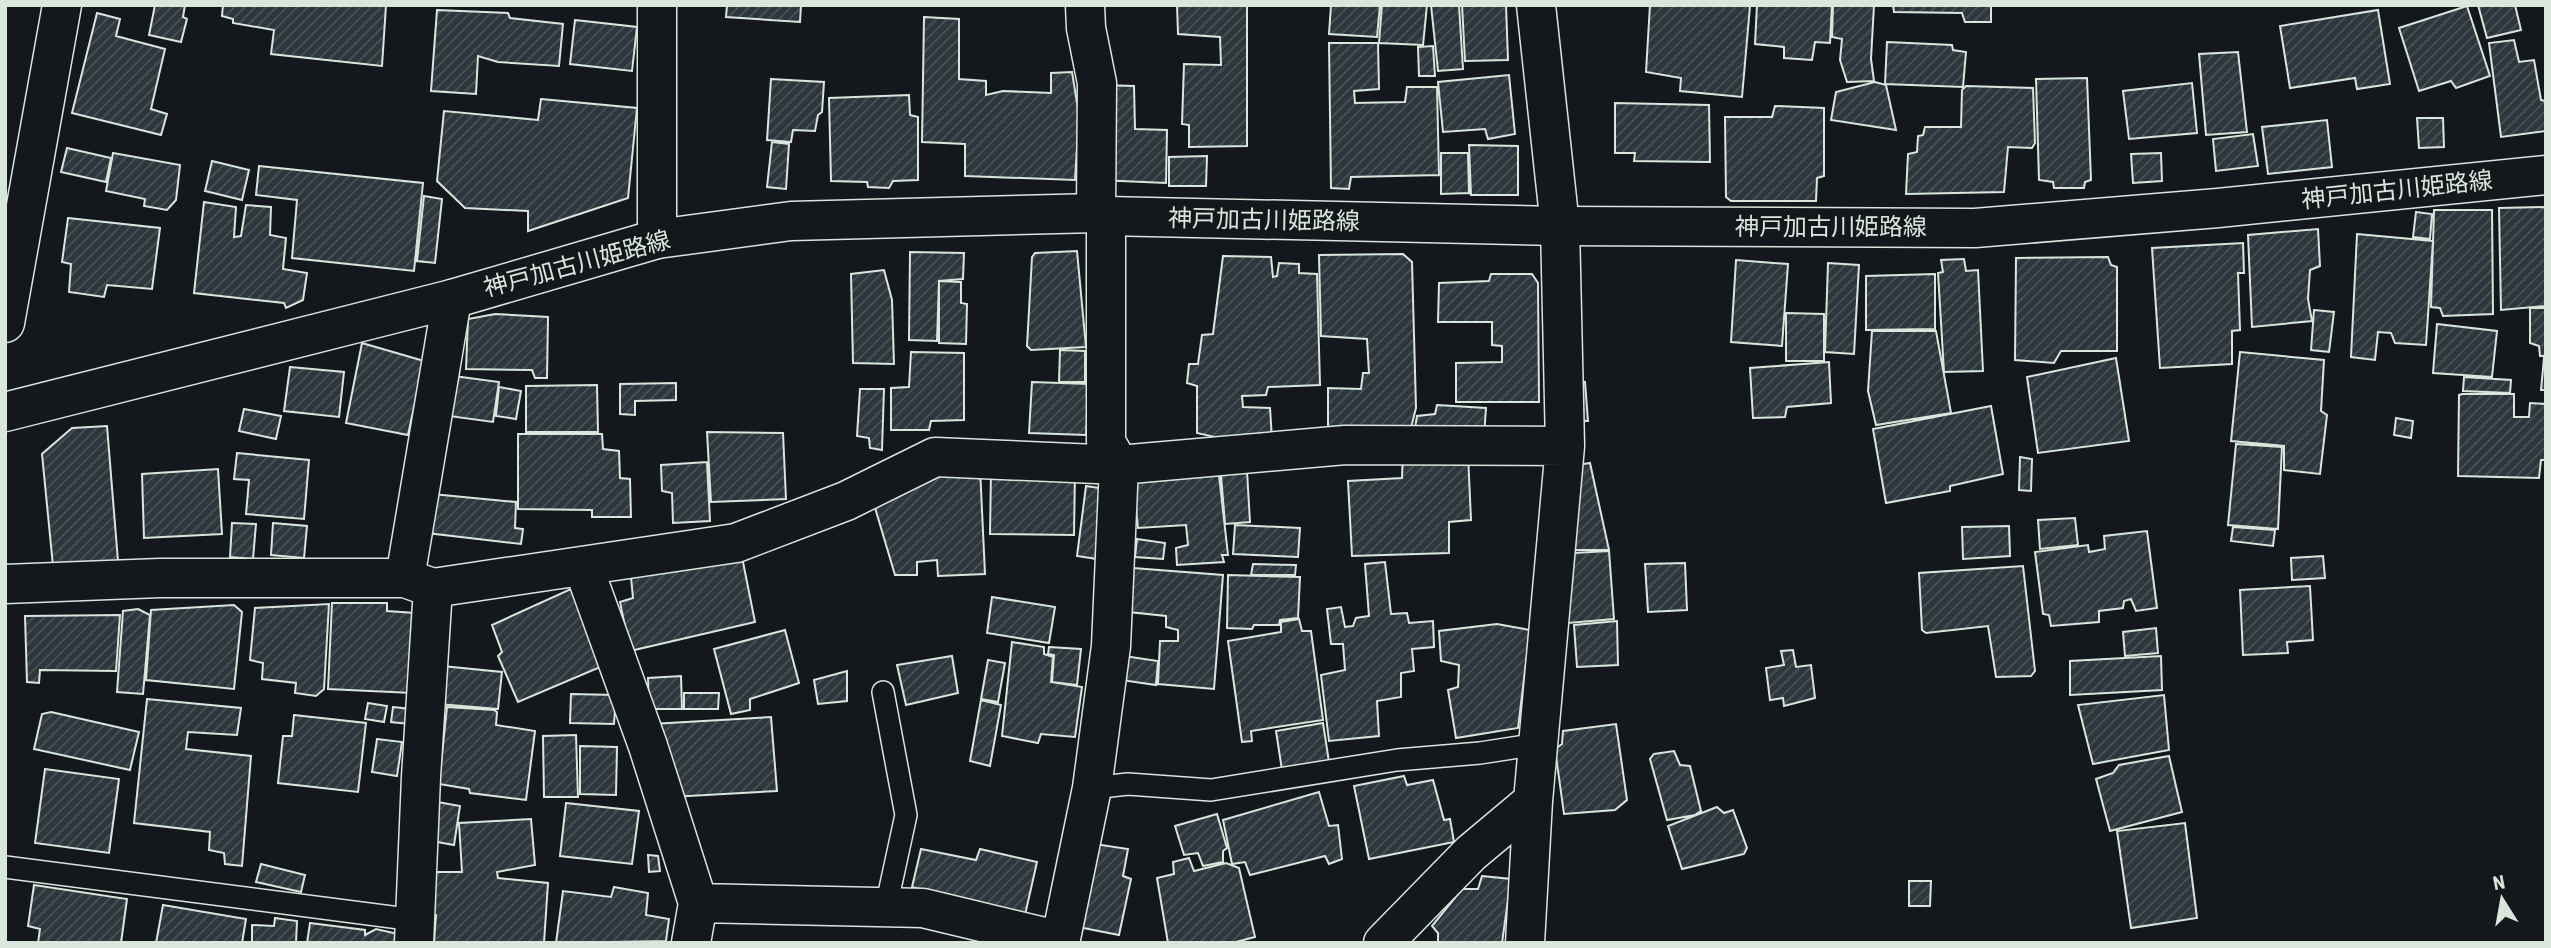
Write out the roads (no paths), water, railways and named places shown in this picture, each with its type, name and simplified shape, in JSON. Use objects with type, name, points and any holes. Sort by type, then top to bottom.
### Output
[{"type":"street","points":[[5,323],[62,5]]},
{"type":"street","points":[[657,5],[657,239]]},
{"type":"street","points":[[698,903],[923,908],[1061,942],[1092,788],[1111,646],[1119,464],[1106,442],[1097,83],[1086,28],[1085,5]]},
{"type":"street","points":[[1525,943],[1533,801],[1564,446],[1560,226],[1536,5]]},
{"type":"street","name":"神戸加古川姫路線","points":[[5,412],[452,299],[657,239],[791,222],[1101,215],[1560,226],[1975,228],[2218,208],[2546,174]]},
{"type":"street","points":[[415,931],[419,583],[452,299]]},
{"type":"street","points":[[5,584],[160,578],[419,583],[583,566],[736,543],[846,501],[935,457],[1119,464],[1345,445],[1564,446]]},
{"type":"street","points":[[583,566],[648,746],[698,903],[691,943]]},
{"type":"street","points":[[1383,943],[1471,853],[1533,801]]},
{"type":"lane","points":[[883,692],[906,815],[886,907]]},
{"type":"lane","points":[[1092,788],[1128,784],[1211,790],[1397,760],[1480,753],[1538,744]]},
{"type":"lane","points":[[5,867],[415,931]]}]
